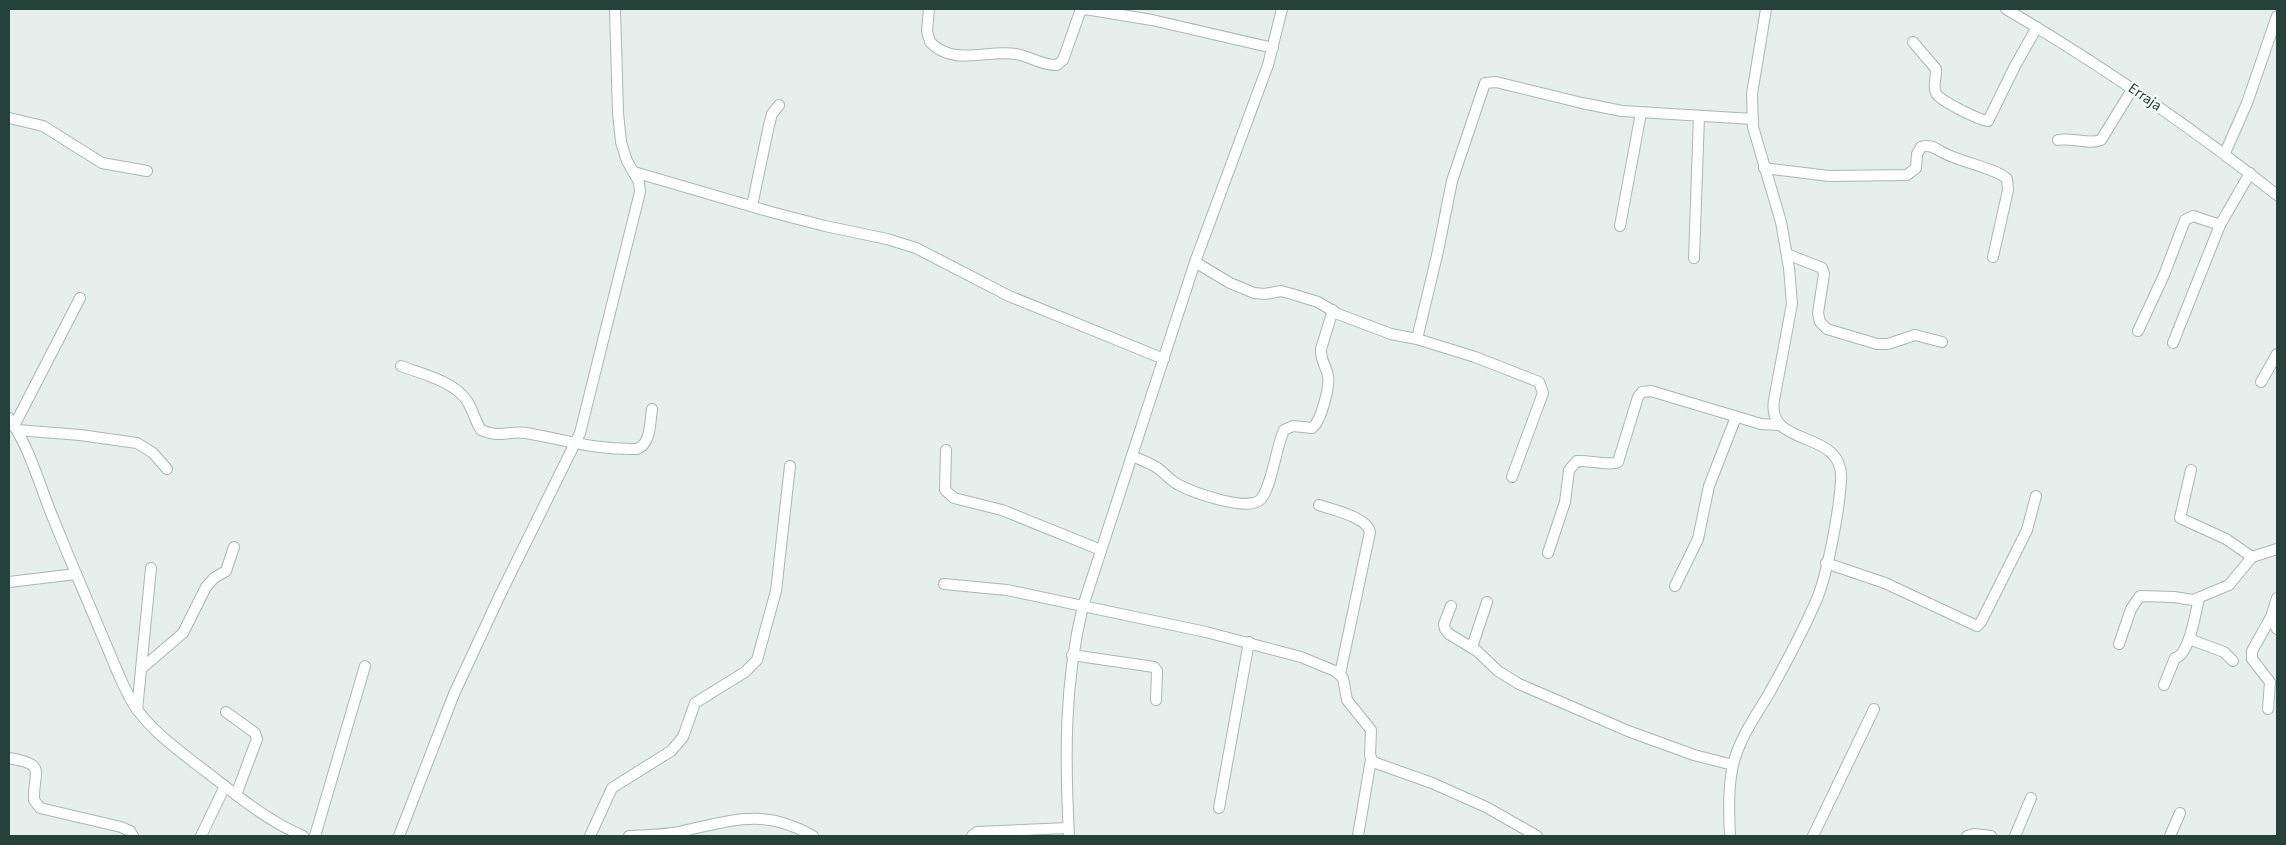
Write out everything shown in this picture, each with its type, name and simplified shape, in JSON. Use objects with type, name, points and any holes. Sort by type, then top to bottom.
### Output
[{"type":"street","points":[[399,836],[454,694],[500,594],[575,444],[586,416],[640,192],[639,182],[627,161],[621,142],[618,113],[615,9]]},
{"type":"street","points":[[929,9],[927,38],[939,49],[965,57],[1019,54],[1057,65],[1062,60],[1081,9],[1152,20],[1273,48]]},
{"type":"street","points":[[1150,9],[1152,20]]},
{"type":"street","points":[[972,836],[978,832],[1068,832],[1066,719],[1072,655],[1083,606],[1195,262],[1273,48],[1282,9]]},
{"type":"street","points":[[1730,836],[1733,766],[1749,728],[1787,661],[1816,600],[1826,563],[1841,480],[1838,461],[1830,451],[1787,431],[1780,426],[1774,416],[1773,408],[1792,304],[1787,254],[1781,222],[1764,168],[1753,118],[1755,71],[1766,9]]},
{"type":"street","name":"Erraja","points":[[2006,9],[2133,88],[2225,153],[2277,195]]},
{"type":"street","points":[[2272,9],[2277,11]]},
{"type":"street","points":[[2225,153],[2247,103],[2277,16]]},
{"type":"street","points":[[1913,42],[1936,69],[1934,88],[1937,94],[1944,100],[1988,121],[2037,27]]},
{"type":"street","points":[[1417,338],[1438,251],[1452,180],[1484,83],[1492,81],[1582,103],[1641,113],[1753,118]]},
{"type":"street","points":[[2058,140],[2072,138],[2092,142],[2101,140],[2133,88]]},
{"type":"street","points":[[752,206],[769,124],[772,114],[779,105]]},
{"type":"street","points":[[1620,226],[1641,113]]},
{"type":"street","points":[[1694,258],[1699,116]]},
{"type":"street","points":[[9,118],[43,126],[102,163],[147,171]]},
{"type":"street","points":[[1764,168],[1829,176],[1907,175],[1916,168],[1917,154],[1921,147],[1932,147],[1957,160],[1996,172],[2007,179],[2008,190],[1993,257]]},
{"type":"street","points":[[634,172],[825,226],[888,238],[916,248],[1009,296],[1164,359]]},
{"type":"street","points":[[2173,343],[2220,225],[2250,173]]},
{"type":"street","points":[[2138,331],[2160,285],[2185,220],[2193,216],[2220,225]]},
{"type":"street","points":[[1787,254],[1822,268],[1824,274],[1818,318],[1822,325],[1832,332],[1877,344],[1888,344],[1915,335],[1942,342]]},
{"type":"street","points":[[1195,262],[1230,283],[1254,293],[1286,292],[1318,302],[1391,334],[1417,338],[1530,377],[1542,385],[1543,394],[1512,477]]},
{"type":"street","points":[[13,424],[80,298]]},
{"type":"street","points":[[1132,456],[1152,464],[1178,484],[1201,494],[1248,504],[1262,498],[1284,430],[1293,426],[1312,428],[1320,417],[1328,375],[1320,355],[1333,310]]},
{"type":"street","points":[[2261,382],[2277,354]]},
{"type":"street","points":[[401,366],[443,383],[459,392],[466,401],[481,430],[502,435],[526,433],[575,444],[615,450],[643,447],[646,442],[652,409]]},
{"type":"street","points":[[1548,553],[1565,502],[1569,470],[1577,462],[1593,461],[1612,465],[1618,462],[1638,397],[1642,392],[1651,392],[1760,424],[1780,426]]},
{"type":"street","points":[[1676,586],[1698,539],[1709,486],[1736,417]]},
{"type":"street","points":[[13,424],[137,443],[153,453],[167,469]]},
{"type":"street","points":[[13,424],[76,574],[137,710],[147,722],[184,754],[236,795],[268,818],[303,836]]},
{"type":"street","points":[[946,450],[945,490],[954,498],[1002,510],[1101,550]]},
{"type":"street","points":[[590,836],[612,788],[671,752],[683,737],[695,703],[745,672],[757,660],[776,591],[790,466]]},
{"type":"street","points":[[2191,470],[2180,518],[2226,539],[2252,557]]},
{"type":"street","points":[[1826,563],[1885,583],[1977,626],[1981,622],[2027,530],[2036,496]]},
{"type":"street","points":[[1319,505],[1363,521],[1369,526],[1370,532],[1340,674],[1347,700],[1372,730],[1371,759],[1358,836]]},
{"type":"street","points":[[141,669],[183,633],[206,586],[214,578],[226,571],[234,546]]},
{"type":"street","points":[[2120,644],[2131,609],[2140,596],[2152,595],[2193,600],[2199,599],[2229,585],[2252,557],[2277,549]]},
{"type":"street","points":[[137,710],[151,568]]},
{"type":"street","points":[[9,582],[76,574]]},
{"type":"street","points":[[944,584],[1008,590],[1249,642],[1301,657],[1340,674]]},
{"type":"street","points":[[2268,709],[2270,682],[2252,659],[2252,651],[2271,617],[2277,598]]},
{"type":"street","points":[[2164,685],[2175,658],[2180,657],[2186,650],[2199,599]]},
{"type":"street","points":[[1472,647],[1487,602]]},
{"type":"street","points":[[1451,606],[1445,629],[1456,639],[1472,647],[1498,671],[1519,684],[1628,731],[1733,766]]},
{"type":"street","points":[[2271,617],[2277,629]]},
{"type":"street","points":[[2189,639],[2224,652],[2233,661]]},
{"type":"street","points":[[1219,808],[1249,642]]},
{"type":"street","points":[[1072,655],[1154,667],[1157,671],[1156,700]]},
{"type":"street","points":[[315,836],[365,666]]},
{"type":"street","points":[[1813,836],[1874,709]]},
{"type":"street","points":[[226,712],[255,733],[257,739],[236,795]]},
{"type":"street","points":[[9,758],[28,762],[36,769],[34,800],[42,809],[121,827],[130,831],[133,836]]},
{"type":"street","points":[[1371,759],[1378,764],[1432,783],[1486,807],[1537,836]]},
{"type":"street","points":[[201,836],[225,786]]},
{"type":"street","points":[[2015,836],[2031,798]]},
{"type":"street","points":[[2170,836],[2180,814]]},
{"type":"street","points":[[629,836],[682,832],[728,821],[762,818],[796,826],[813,836]]},
{"type":"street","points":[[1967,836],[1974,834],[1991,836]]}]
